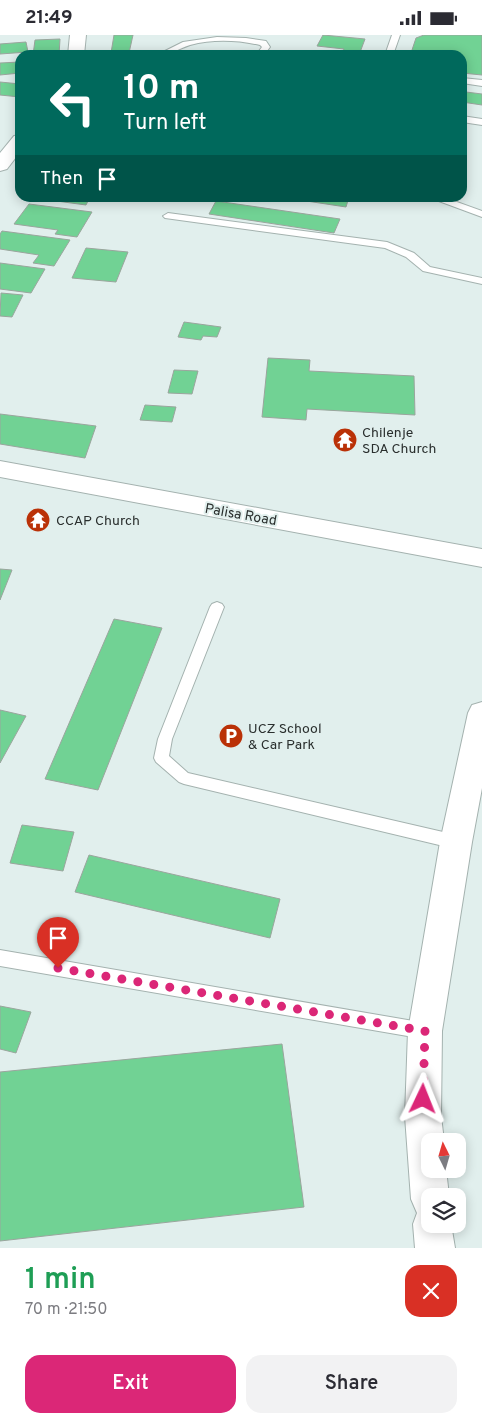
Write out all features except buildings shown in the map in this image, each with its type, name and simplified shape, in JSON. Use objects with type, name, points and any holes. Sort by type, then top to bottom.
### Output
[{"type":"street","points":[[76,50],[78,35]]},
{"type":"street","points":[[0,165],[15,146]]},
{"type":"street","name":"Palisa Road","points":[[0,469],[482,558]]},
{"type":"street","points":[[429,1188],[423,1116],[425,1031],[456,842],[482,713]]},
{"type":"street","points":[[433,1233],[435,1248]]},
{"type":"lane","points":[[391,50],[396,35]]},
{"type":"lane","points":[[173,50],[189,43],[206,40],[247,39],[263,43],[266,47],[264,50]]},
{"type":"lane","points":[[467,81],[482,83]]},
{"type":"lane","points":[[467,120],[482,122]]},
{"type":"lane","points":[[447,202],[482,214]]},
{"type":"lane","points":[[168,216],[387,245],[410,255],[427,269],[482,281]]},
{"type":"lane","points":[[216,607],[165,739],[162,758],[184,778],[456,842]]},
{"type":"lane","points":[[0,958],[425,1031]]},
{"type":"place","name":"Chilenje SDA Church","points":[[345,440]]},
{"type":"place","name":"CCAP Church","points":[[38,520]]},
{"type":"place","name":"UCZ School & Car Park","points":[[231,736]]},
{"type":"route","points":[[58,968],[425,1031],[423,1099]]}]
